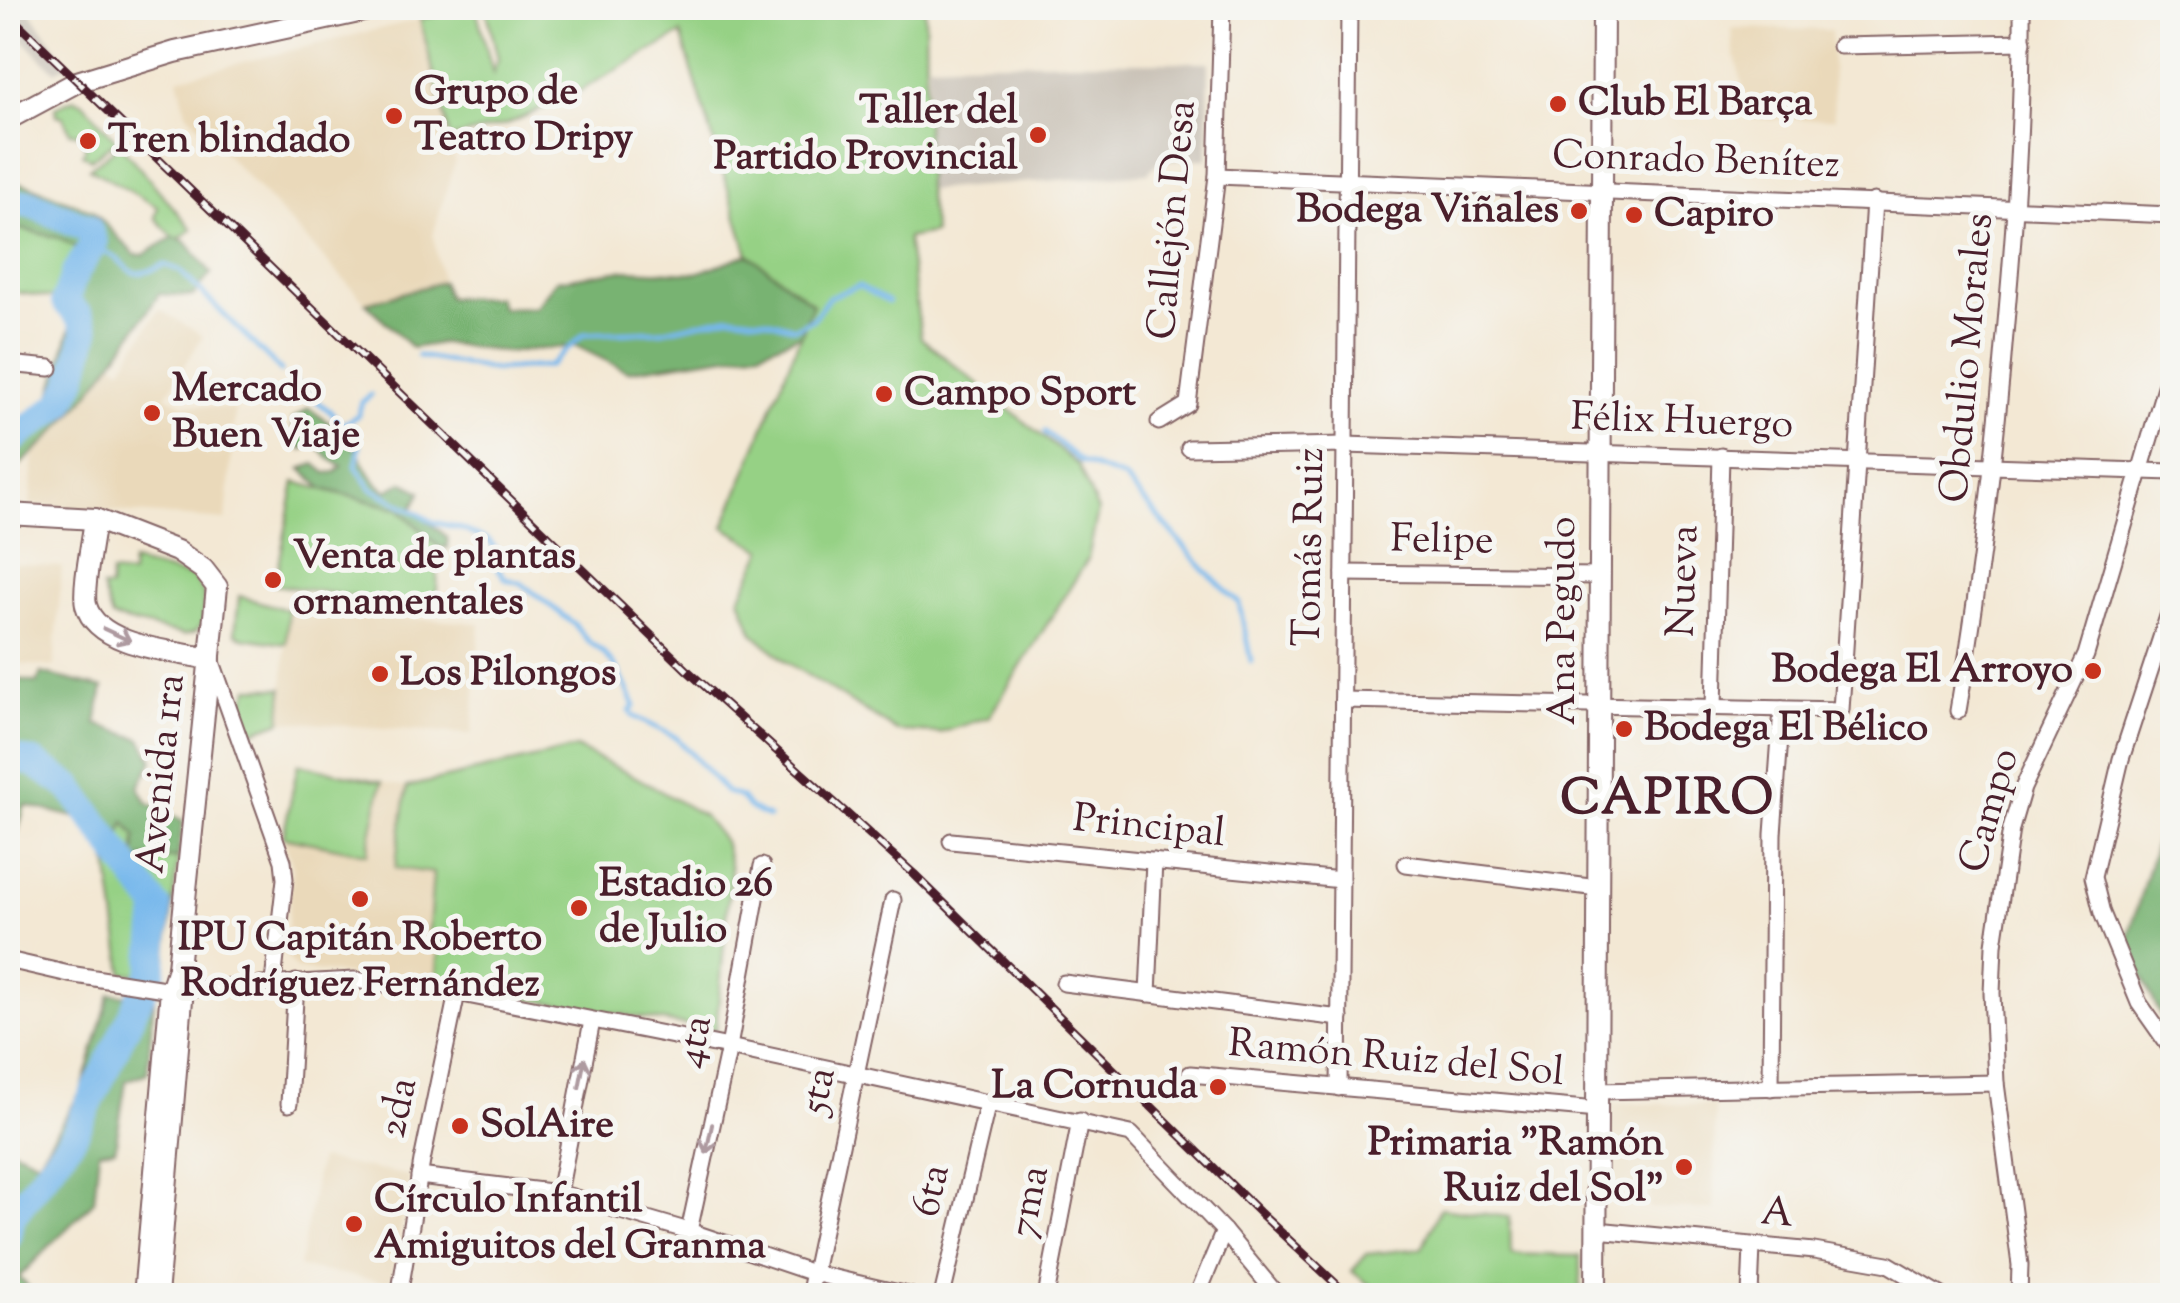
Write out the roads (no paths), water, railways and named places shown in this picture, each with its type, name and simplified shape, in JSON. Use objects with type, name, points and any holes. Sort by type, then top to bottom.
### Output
[{"type":"main road","points":[[8,119],[77,82],[175,52],[325,13],[376,8]]},
{"type":"main road","name":"Ana Pegudo","points":[[1596,1296],[1603,8]]},
{"type":"main road","points":[[8,514],[95,519],[86,604],[96,624],[118,639],[210,659]]},
{"type":"main road","name":"Avenida 1ra","points":[[95,519],[177,551],[203,569],[217,587],[173,983],[144,1296]]},
{"type":"main road","name":"Avenida 1ra","points":[[157,1296],[173,983]]},
{"type":"main road","points":[[159,1260],[168,1296]]},
{"type":"street","name":"Callejón Desa","points":[[1159,422],[1188,404],[1217,176],[1222,8]]},
{"type":"street","name":"Tomás Ruiz","points":[[1339,1088],[1349,8]]},
{"type":"street","name":"Obdulio Morales","points":[[1958,711],[1981,577],[1994,465],[2016,206],[2022,8]]},
{"type":"street","points":[[1840,46],[2023,42]]},
{"type":"street","name":"Conrado Benítez","points":[[1217,176],[2172,214]]},
{"type":"street","points":[[1342,700],[1840,710],[1874,201]]},
{"type":"street","points":[[8,364],[50,368]]},
{"type":"street","name":"Campo","points":[[2019,1296],[2020,1265],[1996,1083],[1992,994],[1994,944],[2011,829],[2023,788],[2086,655],[2172,364]]},
{"type":"street","name":"Félix Huergo","points":[[1189,448],[1345,445],[2172,472]]},
{"type":"street","name":"Nueva","points":[[1714,708],[1721,456]]},
{"type":"street","name":"Felipe","points":[[1344,573],[1599,576]]},
{"type":"street","points":[[2172,604],[2121,760],[2093,877],[2102,913],[2139,1002],[2172,1050]]},
{"type":"street","points":[[210,659],[283,860],[285,879],[273,982]]},
{"type":"street","points":[[1771,1088],[1772,834],[1782,709]]},
{"type":"street","name":"Principal","points":[[951,841],[1341,880]]},
{"type":"street","points":[[1148,994],[1154,861]]},
{"type":"street","points":[[1406,864],[1598,888]]},
{"type":"street","name":"4ta","points":[[689,1231],[729,1047],[762,866]]},
{"type":"street","name":"5ta","points":[[809,1296],[893,900]]},
{"type":"street","points":[[8,960],[119,982],[354,980],[457,992],[1131,1134],[1224,1232],[1278,1296]]},
{"type":"street","points":[[289,1104],[296,982]]},
{"type":"street","points":[[1064,983],[1340,1018]]},
{"type":"street","name":"2da","points":[[399,1296],[457,992]]},
{"type":"street","points":[[559,1194],[592,1021]]},
{"type":"street","name":"Ramón Ruiz del Sol","points":[[1190,1074],[1339,1088],[1597,1100],[1771,1088],[1996,1083]]},
{"type":"street","name":"6ta","points":[[942,1296],[988,1102]]},
{"type":"street","name":"7ma","points":[[1046,1296],[1080,1121]]},
{"type":"street","points":[[419,1176],[559,1194],[689,1231],[813,1273],[912,1296]]},
{"type":"street","name":"A","points":[[1597,1230],[1814,1251],[1888,1264],[1942,1296]]},
{"type":"street","points":[[1197,1296],[1224,1232]]},
{"type":"street","points":[[1750,1296],[1752,1246]]},
{"type":"street","points":[[1210,1265],[1240,1250]]},
{"type":"waterway","points":[[8,204],[29,203],[88,228],[94,243],[75,273],[65,301],[80,317],[86,331],[73,381],[61,404],[8,443]]},
{"type":"waterway","points":[[103,251],[135,273],[165,265],[179,270],[281,371]]},
{"type":"waterway","points":[[418,356],[495,370],[549,366],[584,334],[661,331],[731,316],[795,328],[813,319],[829,297],[859,286],[888,302]]},
{"type":"waterway","points":[[293,382],[332,413],[360,446],[356,466],[371,488],[433,522],[488,540],[500,554],[494,563],[506,579],[521,583],[574,624],[618,670],[635,706],[630,711],[633,716],[677,738],[726,792],[741,797],[749,808],[769,817]]},
{"type":"waterway","points":[[342,425],[358,415],[362,402],[371,395]]},
{"type":"waterway","points":[[1045,432],[1081,462],[1124,478],[1239,603],[1251,661]]},
{"type":"waterway","points":[[8,757],[34,763],[70,787],[158,908],[152,972],[73,1137],[12,1216],[8,1235]]},
{"type":"railway","points":[[8,14],[689,672],[914,874],[1349,1296]]},
{"type":"place","name":"Club El Barça","points":[[1558,104]]},
{"type":"place","name":"Grupo de Teatro Dripy","points":[[394,116]]},
{"type":"place","name":"Taller del Partido Provincial","points":[[1038,135]]},
{"type":"place","name":"Tren blindado","points":[[88,141]]},
{"type":"place","name":"Bodega Viñales","points":[[1579,211]]},
{"type":"place","name":"Capiro","points":[[1634,215]]},
{"type":"place","name":"Campo Sport","points":[[884,394]]},
{"type":"place","name":"Mercado Buen Viaje","points":[[152,413]]},
{"type":"place","name":"Venta de plantas ornamentales","points":[[273,580]]},
{"type":"place","name":"Bodega El Arroyo","points":[[2093,671]]},
{"type":"place","name":"Los Pilongos","points":[[380,674]]},
{"type":"place","name":"Bodega El Bélico","points":[[1624,729]]},
{"type":"place","name":"IPU Capitán Roberto Rodríguez Fernández","points":[[360,899]]},
{"type":"place","name":"Estadio 26 de Julio","points":[[579,908]]},
{"type":"place","name":"La Cornuda","points":[[1218,1087]]},
{"type":"place","name":"SolAire","points":[[460,1126]]},
{"type":"place","name":"Primaria \"Ramón Ruiz del Sol\"","points":[[1684,1167]]},
{"type":"place","name":"Círculo Infantil Amiguitos del Granma","points":[[354,1224]]},
{"type":"district","name":"CAPIRO","points":[[1668,801]]}]
